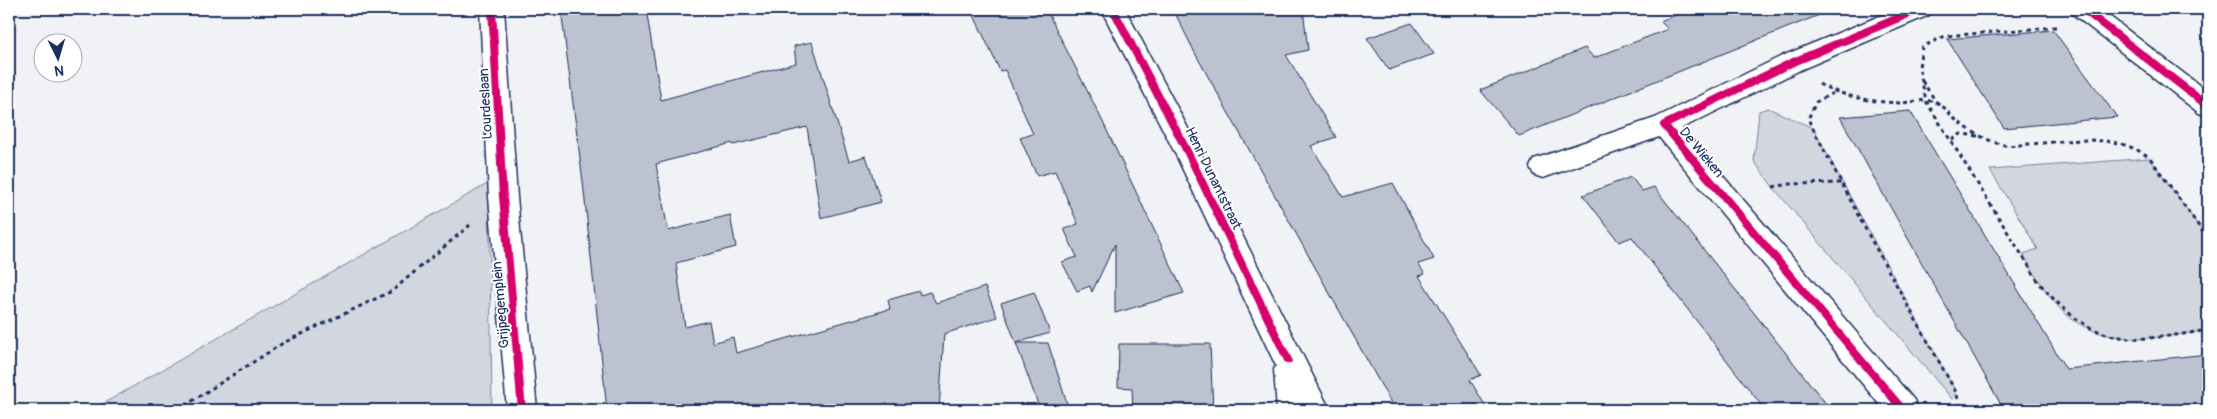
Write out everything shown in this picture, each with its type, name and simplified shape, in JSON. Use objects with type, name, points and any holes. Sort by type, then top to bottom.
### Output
[{"type":"street","name":"Lourdeslaan","points":[[492,9],[504,198]]},
{"type":"street","name":"Henri Dunantstraat","points":[[1113,9],[1188,153],[1288,360],[1315,410]]},
{"type":"street","name":"De Wieken","points":[[1543,168],[1664,125],[1791,63],[1920,9]]},
{"type":"street","points":[[2083,9],[2208,106]]},
{"type":"street","name":"De Wieken","points":[[1664,125],[1903,410]]},
{"type":"street","name":"Grijpegemplein","points":[[504,198],[522,410]]},
{"type":"street","name":"Henri Dunantstraat","points":[[1288,360],[1292,410]]},
{"type":"path","points":[[2107,27],[2081,25],[1946,36],[1922,47],[1919,67],[1926,101],[2040,284],[2055,304],[2075,321],[2094,331],[2119,339],[2152,339],[2208,330]]},
{"type":"path","points":[[1791,63],[1834,93]]},
{"type":"path","points":[[1922,80],[1938,103],[1955,119],[1982,137]]},
{"type":"path","points":[[1938,103],[1926,101],[1900,103],[1834,93],[1822,96],[1812,105],[1808,119],[1948,376],[1957,394],[1960,410]]},
{"type":"path","points":[[1952,140],[1961,134],[1982,137],[2007,145],[2097,140],[2122,143],[2145,152],[2208,240]]},
{"type":"path","points":[[1773,186],[1842,183]]},
{"type":"path","points":[[178,410],[283,343],[392,291],[504,198]]},
{"type":"shaded area","points":[[1768,108],[1813,128],[1957,394],[1952,399],[1773,187],[1754,161],[1759,111]]},
{"type":"shaded area","points":[[2150,158],[2208,239],[2208,330],[2146,338],[2126,338],[2107,335],[2088,328],[2070,318],[2045,290],[2023,254],[2038,249],[1990,170]]},
{"type":"shaded area","points":[[489,183],[492,410],[92,410]]},
{"type":"building","points":[[561,9],[646,9],[661,100],[796,63],[794,46],[812,42],[849,161],[866,156],[881,202],[821,218],[807,127],[733,145],[732,143],[656,164],[668,231],[730,215],[736,247],[676,263],[685,327],[709,321],[713,343],[733,337],[736,353],[890,309],[888,300],[919,291],[920,295],[930,292],[936,303],[985,287],[997,317],[944,334],[939,410],[607,410],[583,182]]},
{"type":"building","points":[[971,9],[1046,9],[1100,116],[1184,293],[1115,313],[1115,244],[1092,292],[1090,286],[1077,291],[1062,262],[1077,257],[1064,229],[1078,224],[1055,171],[1037,176],[1020,138],[1033,134],[1005,70],[1000,71]]},
{"type":"building","points":[[1173,9],[1303,9],[1308,50],[1286,55],[1336,137],[1311,146],[1343,197],[1393,183],[1434,259],[1418,264],[1425,274],[1419,276],[1481,375],[1470,380],[1488,410],[1395,410],[1196,55]]},
{"type":"building","points":[[1692,9],[1829,9],[1829,11],[1519,136],[1480,90],[1585,48],[1594,58],[1668,29],[1660,21]]},
{"type":"building","points":[[1412,23],[1434,54],[1389,70],[1367,38]]},
{"type":"building","points":[[2053,30],[2117,117],[2004,128],[1947,39]]},
{"type":"building","points":[[1910,111],[2066,369],[2208,354],[2208,410],[2004,410],[1840,117]]},
{"type":"building","points":[[1631,177],[1642,191],[1654,187],[1831,410],[1765,410],[1632,237],[1619,242],[1583,195]]},
{"type":"building","points":[[1034,292],[1050,333],[1016,343],[1001,303]]},
{"type":"building","points":[[1016,343],[1048,343],[1069,410],[1040,410]]},
{"type":"building","points":[[1119,344],[1210,344],[1213,410],[1133,410],[1132,388],[1118,387]]},
{"type":"cycle path","points":[[492,9],[503,197],[522,410]]},
{"type":"cycle path","points":[[1113,9],[1188,153],[1288,360]]},
{"type":"cycle path","points":[[1903,410],[1664,125],[1791,63],[1920,9]]},
{"type":"cycle path","points":[[2083,9],[2208,106]]}]
